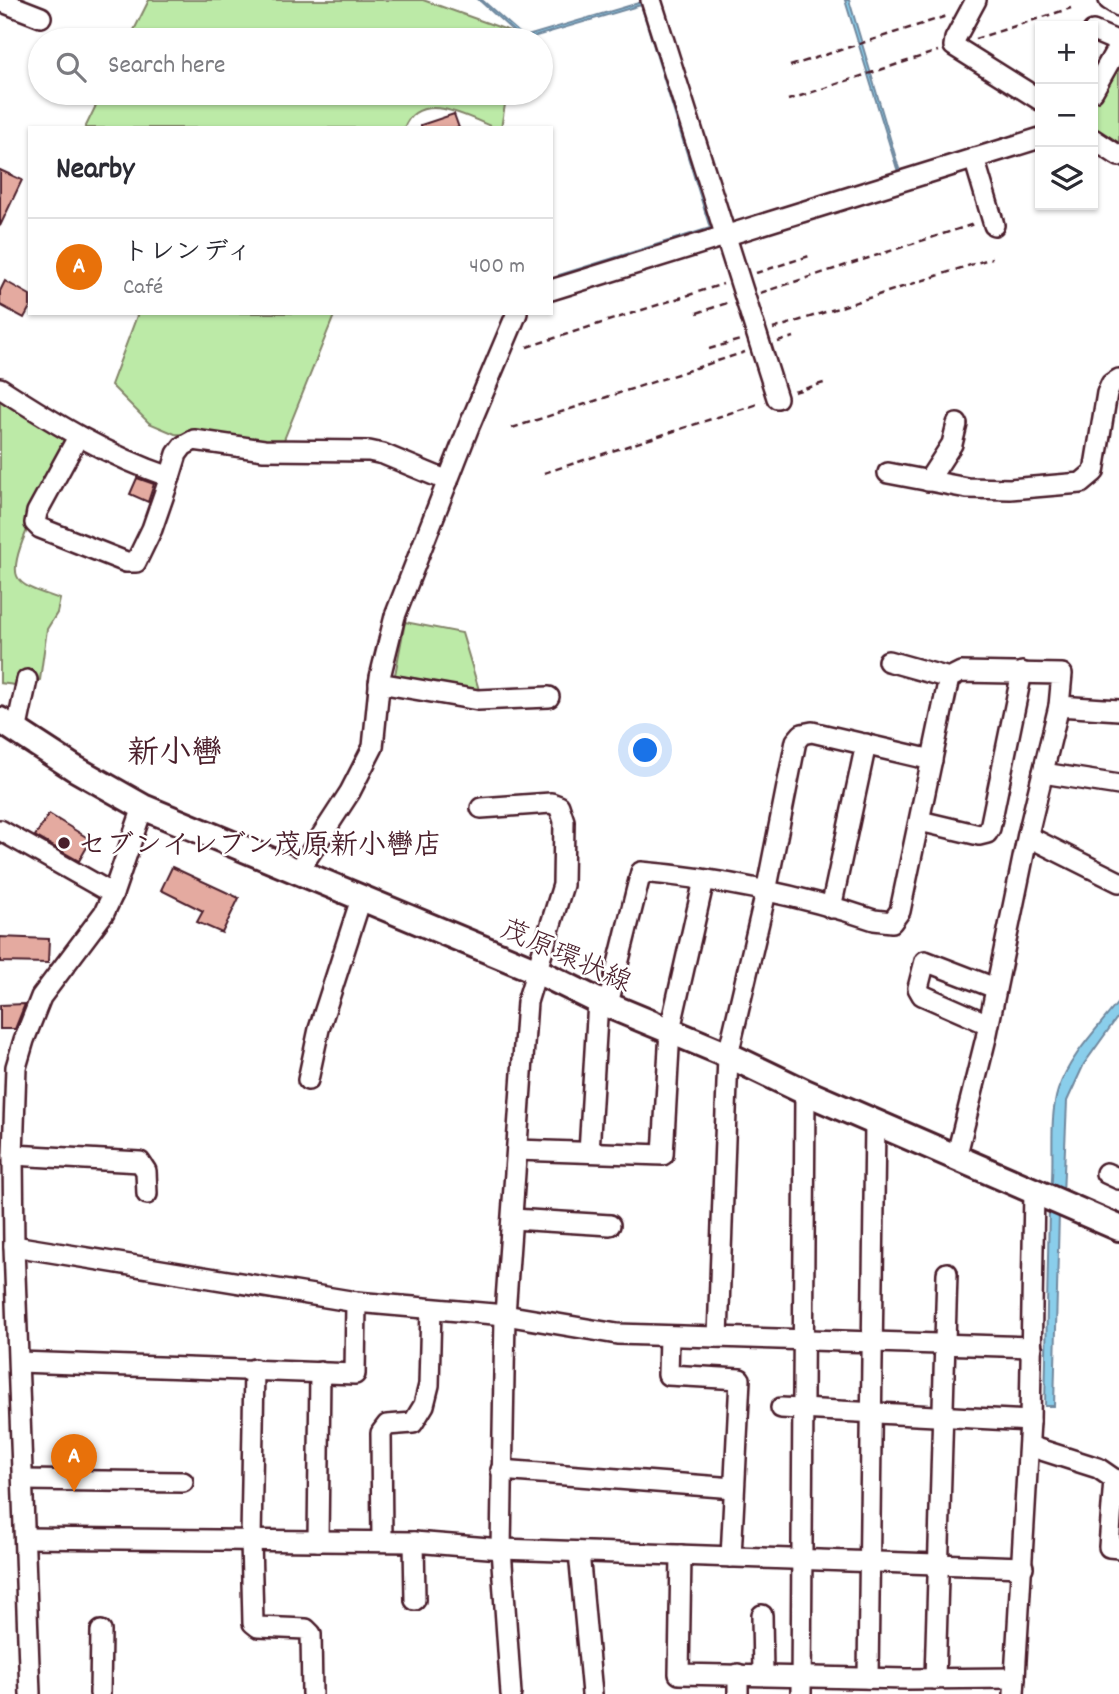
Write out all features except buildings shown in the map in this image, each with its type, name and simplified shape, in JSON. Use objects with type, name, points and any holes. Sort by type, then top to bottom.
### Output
[{"type":"main road","name":"茂原環状線","points":[[8,726],[143,807],[537,971],[805,1092],[1119,1228]]},
{"type":"street","points":[[651,0],[777,398]]},
{"type":"street","points":[[976,0],[955,38],[954,46],[1035,97]]},
{"type":"street","points":[[1109,0],[1119,6]]},
{"type":"street","points":[[0,1],[41,18]]},
{"type":"street","points":[[1097,84],[1119,44],[1098,34]]},
{"type":"street","points":[[554,285],[725,236],[1035,140]]},
{"type":"street","points":[[1098,142],[1119,156]]},
{"type":"street","points":[[974,158],[987,223]]},
{"type":"street","points":[[298,872],[350,792],[373,747],[379,683],[396,616],[516,315]]},
{"type":"street","points":[[888,473],[967,488],[1010,489],[1081,483],[1094,472],[1107,393],[1111,384],[1119,379]]},
{"type":"street","points":[[0,388],[78,437],[131,463],[170,477]]},
{"type":"street","points":[[928,481],[952,444],[957,424]]},
{"type":"street","points":[[78,437],[37,512],[35,523],[40,528],[126,562],[136,562],[152,529],[177,454],[183,446],[194,440],[264,450],[369,451],[383,454],[448,481]]},
{"type":"street","points":[[888,661],[950,678],[961,673],[1062,674],[1059,706],[956,1158]]},
{"type":"street","points":[[920,821],[979,835],[987,833],[1022,673]]},
{"type":"street","points":[[589,1152],[603,1002],[641,872],[679,875],[765,892],[874,920],[892,922],[900,911],[950,678]]},
{"type":"street","points":[[8,726],[27,680]]},
{"type":"street","points":[[379,683],[478,700],[549,697]]},
{"type":"street","points":[[1059,706],[1119,710]]},
{"type":"street","points":[[718,1337],[728,1055],[796,741],[802,734],[812,732],[932,760]]},
{"type":"street","points":[[831,908],[866,744]]},
{"type":"street","points":[[1043,774],[1119,785]]},
{"type":"street","points":[[481,808],[551,803],[559,806],[564,821],[563,885],[527,1002],[505,1315],[500,1549],[511,1694]]},
{"type":"street","points":[[30,1694],[19,1362],[8,1289],[14,1246],[8,1068],[24,1040],[40,997],[104,913],[143,807]]},
{"type":"street","points":[[0,830],[113,894]]},
{"type":"street","points":[[1028,834],[1119,882]]},
{"type":"street","points":[[517,1150],[663,1155],[670,1030],[704,880]]},
{"type":"street","points":[[308,1080],[319,1029],[361,899]]},
{"type":"street","points":[[988,1024],[922,995],[918,988],[925,961],[995,988]]},
{"type":"street","points":[[800,1684],[805,1092]]},
{"type":"street","points":[[868,1678],[875,1122]]},
{"type":"street","points":[[13,1155],[140,1162],[146,1171],[147,1194]]},
{"type":"street","points":[[681,1555],[679,1674],[763,1674],[800,1684],[868,1678],[907,1686],[934,1678],[1015,1686],[1030,1421],[1034,1191]]},
{"type":"street","points":[[513,1219],[610,1225]]},
{"type":"street","points":[[14,1246],[356,1302],[505,1315],[617,1334],[1032,1347]]},
{"type":"street","points":[[934,1678],[947,1273]]},
{"type":"street","points":[[19,1362],[355,1374],[356,1302]]},
{"type":"street","points":[[382,1541],[381,1433],[387,1424],[413,1423],[424,1405],[429,1385],[431,1309]]},
{"type":"street","points":[[669,1336],[668,1375],[740,1379],[731,1557]]},
{"type":"street","points":[[254,1369],[251,1540],[253,1623],[258,1627],[306,1629],[311,1634],[312,1694]]},
{"type":"street","points":[[318,1541],[320,1372]]},
{"type":"street","points":[[781,1408],[1030,1421]]},
{"type":"street","points":[[1029,1446],[1098,1468],[1116,1479],[1110,1547],[1119,1548]]},
{"type":"street","points":[[500,1470],[734,1488]]},
{"type":"street","points":[[23,1480],[183,1482]]},
{"type":"street","points":[[25,1538],[382,1541],[500,1549],[1023,1567]]},
{"type":"street","points":[[414,1542],[415,1600]]},
{"type":"street","points":[[579,1552],[592,1694]]},
{"type":"street","points":[[762,1615],[763,1674]]},
{"type":"street","points":[[100,1694],[101,1631]]},
{"type":"street","points":[[738,1674],[738,1694]]},
{"type":"path","points":[[968,42],[1071,8]]},
{"type":"path","points":[[790,66],[957,12]]},
{"type":"path","points":[[788,100],[942,50]]},
{"type":"path","points":[[527,347],[987,223]]},
{"type":"path","points":[[697,313],[809,256]]},
{"type":"path","points":[[512,428],[992,258]]},
{"type":"path","points":[[709,349],[794,337]]},
{"type":"path","points":[[544,473],[827,382]]},
{"type":"green space","points":[[149,0],[423,0],[501,28],[135,28]]},
{"type":"green space","points":[[1119,45],[1119,156],[1098,142],[1098,82]]},
{"type":"green space","points":[[96,105],[505,105],[501,126],[490,126],[458,113],[432,108],[411,116],[405,126],[86,126]]},
{"type":"green space","points":[[137,315],[334,315],[283,442],[175,434],[149,423],[111,385]]},
{"type":"green space","points":[[0,389],[78,437],[38,506],[20,547],[16,564],[20,581],[60,599],[57,613],[47,629],[40,680],[31,687],[0,683]]},
{"type":"green space","points":[[405,622],[462,633],[479,690],[395,675]]},
{"type":"water","points":[[479,0],[514,28],[510,28]]},
{"type":"water","points":[[845,0],[849,0],[900,172],[898,172]]},
{"type":"water","points":[[642,2],[713,229],[559,277],[710,228],[641,5],[553,31],[553,28]]},
{"type":"water","points":[[1119,1001],[1119,1015],[1084,1064],[1067,1101],[1063,1195],[1059,1213],[1054,1406],[1045,1406],[1049,1208],[1055,1103],[1069,1066]]},
{"type":"place","name":"セブンイレブン茂原新小轡店","points":[[64,843]]},
{"type":"place","name":"トレンディ","points":[[74,1492]]},
{"type":"district","name":"新小轡","points":[[175,751]]}]
